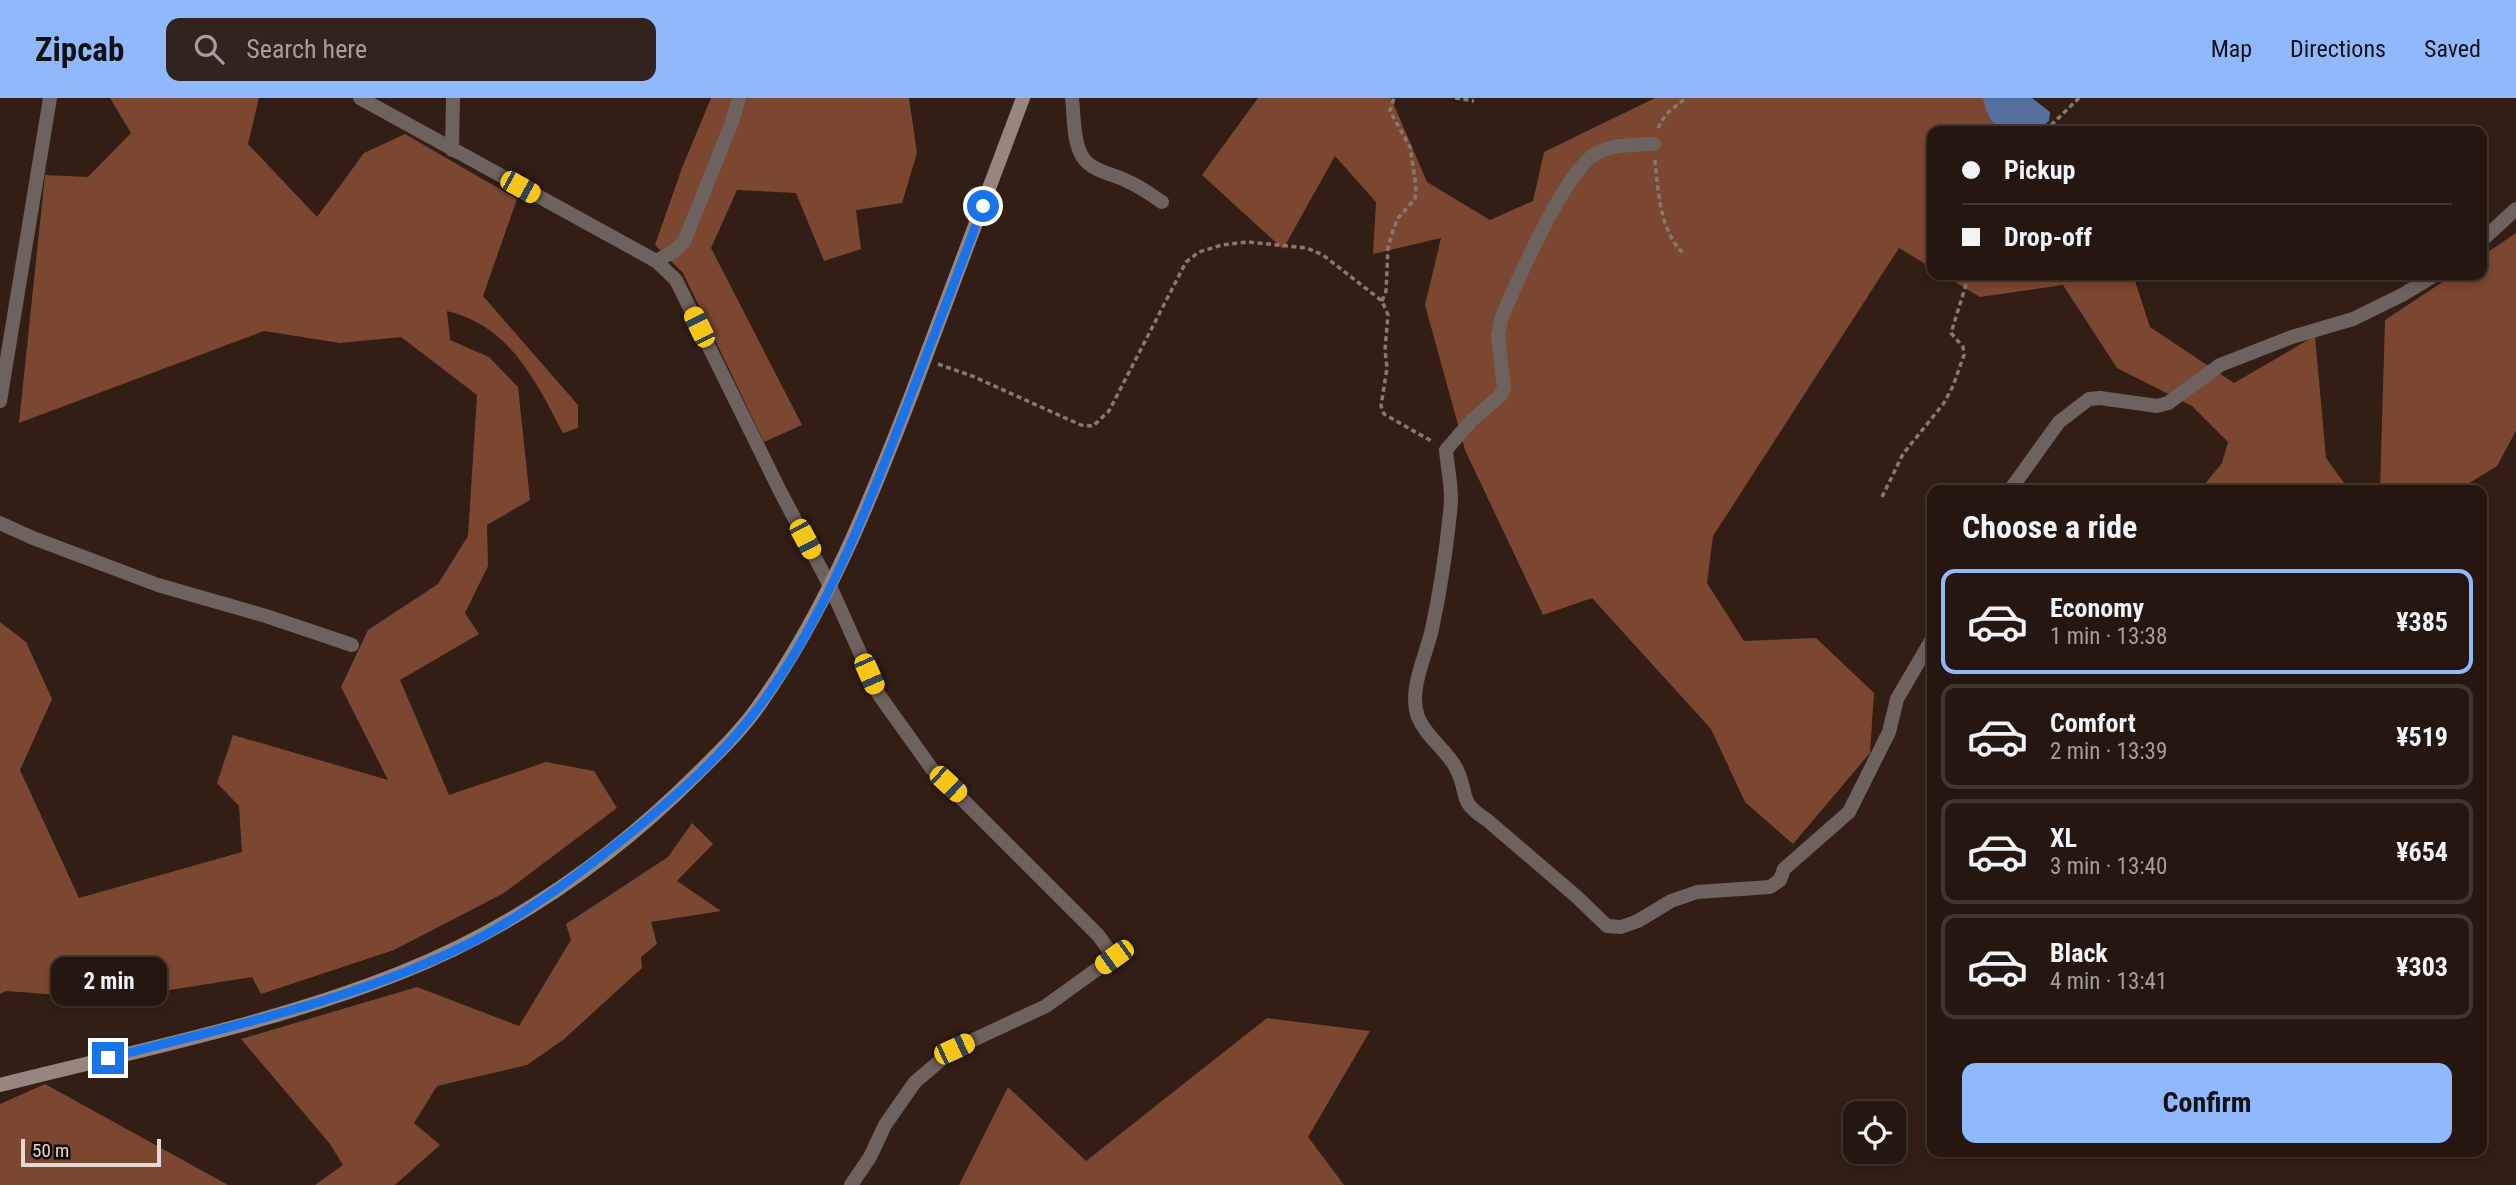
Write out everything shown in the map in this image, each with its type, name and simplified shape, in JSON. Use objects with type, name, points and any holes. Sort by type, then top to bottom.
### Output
[{"type":"street","points":[[0,401],[50,98]]},
{"type":"street","points":[[360,98],[656,261],[676,279],[830,586],[879,695],[932,769],[1098,935],[1114,957],[1045,1006],[954,1049],[915,1082],[851,1185]]},
{"type":"street","points":[[452,150],[453,98]]},
{"type":"street","points":[[656,261],[684,242],[739,98]]},
{"type":"street","points":[[0,1085],[301,1008],[400,973],[476,940],[498,927],[573,879],[665,806],[758,708],[793,655],[830,586],[857,531],[1023,98]]},
{"type":"street","points":[[1072,98],[1080,154],[1101,172],[1128,181],[1162,202]]},
{"type":"street","points":[[1654,144],[1606,149],[1591,156],[1577,172],[1558,204],[1501,319],[1498,336],[1504,388],[1500,396],[1472,420],[1446,450],[1452,484],[1450,514],[1432,629],[1415,699],[1418,717],[1455,765],[1461,778],[1465,802],[1471,810],[1487,820],[1607,926],[1620,927],[1671,901],[1698,892],[1770,887],[1780,880],[1784,869],[1849,812],[1889,732],[1897,699],[1927,648]]},
{"type":"street","points":[[2487,235],[2516,209]]},
{"type":"street","points":[[2014,485],[2059,422],[2089,399],[2100,398],[2157,406],[2168,403],[2220,365],[2292,337],[2353,319],[2427,280]]},
{"type":"street","points":[[0,523],[158,585],[352,645]]},
{"type":"path","points":[[1382,301],[1386,291],[1388,248],[1393,230],[1398,218],[1415,199],[1416,186],[1410,147],[1390,111],[1394,98]]},
{"type":"path","points":[[1455,98],[1474,101]]},
{"type":"path","points":[[1685,255],[1671,238],[1663,217],[1658,195],[1654,144],[1658,128],[1666,114],[1686,98]]},
{"type":"path","points":[[2050,126],[2079,98]]},
{"type":"path","points":[[925,359],[972,376],[1081,425],[1093,426],[1109,411],[1186,262],[1199,252],[1222,245],[1248,242],[1307,248],[1324,255],[1382,301],[1388,315],[1385,350],[1387,368],[1381,407],[1384,414],[1446,450]]},
{"type":"path","points":[[1882,496],[1903,454],[1944,403],[1953,386],[1964,355],[1963,347],[1951,333],[1967,280]]},
{"type":"shaded area","points":[[110,98],[259,98],[248,144],[317,217],[364,153],[405,134],[517,199],[483,296],[578,405],[578,428],[563,433],[531,375],[504,342],[469,318],[447,311],[450,340],[489,357],[518,387],[530,500],[487,525],[488,566],[465,613],[479,634],[400,680],[449,795],[546,762],[594,771],[617,808],[504,893],[394,950],[261,994],[252,977],[113,999],[6,991],[0,994],[0,622],[26,642],[52,699],[20,770],[79,898],[242,852],[239,806],[217,783],[233,735],[388,780],[341,687],[368,630],[438,584],[468,536],[477,395],[401,337],[340,343],[264,331],[19,423],[45,175],[88,177],[131,133]]},
{"type":"shaded area","points":[[711,98],[909,98],[917,153],[902,203],[856,210],[861,249],[824,261],[796,193],[737,190],[711,248],[802,425],[764,442],[683,273],[655,245],[682,168]]},
{"type":"shaded area","points":[[1258,98],[1391,98],[1427,182],[1490,220],[1533,201],[1544,152],[1655,98],[2014,98],[2050,126],[1927,126],[1927,265],[1899,248],[1713,536],[1707,583],[1744,641],[1816,638],[1874,693],[1870,753],[1793,844],[1745,802],[1711,729],[1592,598],[1543,615],[1465,450],[1425,305],[1441,238],[1373,254],[1376,202],[1335,156],[1283,249],[1202,175]]},
{"type":"shaded area","points":[[2516,233],[2516,431],[2497,466],[2466,485],[2380,485],[2385,320],[2445,280],[2487,280],[2487,253]]},
{"type":"shaded area","points":[[1951,280],[2135,280],[2150,327],[2234,383],[2315,336],[2326,458],[2345,485],[2204,485],[2222,463],[2228,442],[2192,406],[2117,368],[2063,285],[1980,297]]},
{"type":"shaded area","points":[[692,823],[713,844],[677,881],[721,911],[651,922],[657,944],[641,957],[642,968],[563,1040],[527,1065],[437,1086],[414,1123],[440,1145],[395,1185],[315,1185],[343,1165],[330,1144],[241,1039],[417,987],[519,1026],[571,940],[566,924],[668,857]]},
{"type":"shaded area","points":[[1267,1018],[1370,1031],[1308,1137],[1344,1185],[959,1185],[1008,1087],[1086,1161]]},
{"type":"shaded area","points":[[45,1084],[228,1185],[0,1185],[0,1104]]},
{"type":"water","points":[[1983,98],[2032,98],[2050,112],[2049,121],[2042,126],[1999,126],[1987,111]]},
{"type":"route","points":[[108,1058],[301,1008],[400,973],[476,940],[563,887],[665,806],[758,708],[793,655],[830,586],[857,531],[884,464],[983,206]]}]
